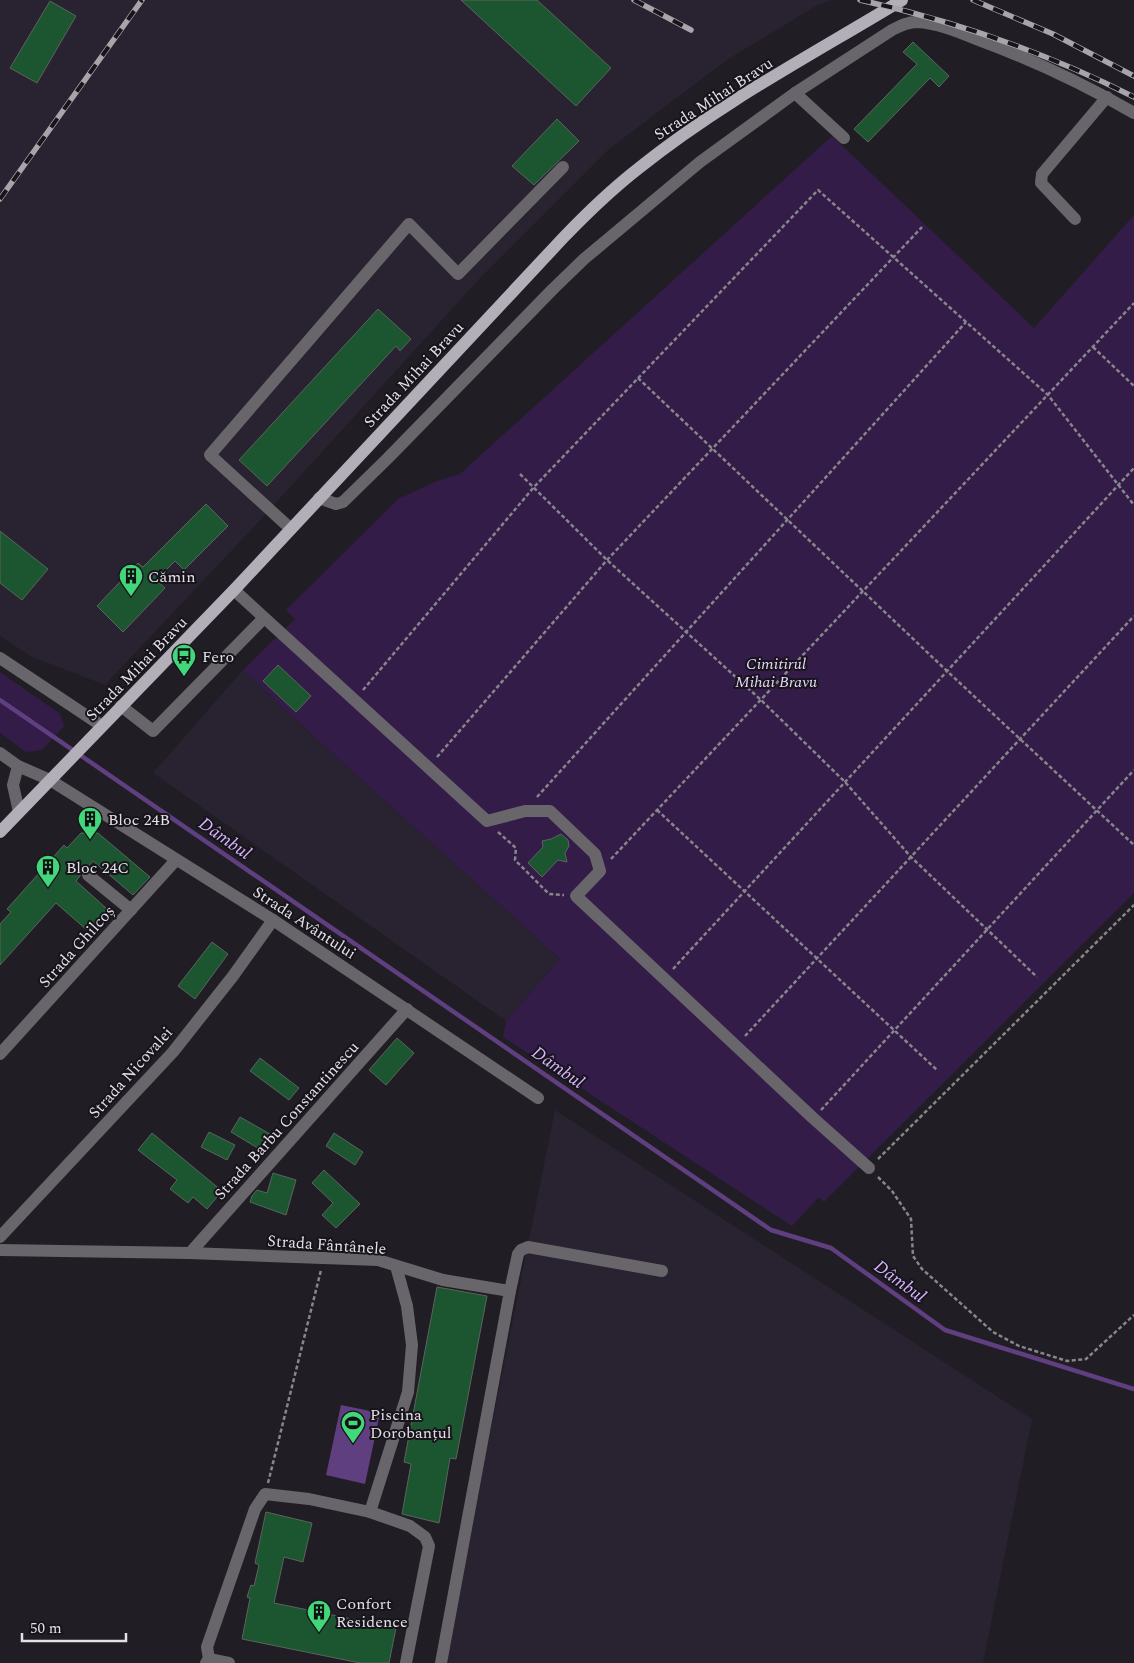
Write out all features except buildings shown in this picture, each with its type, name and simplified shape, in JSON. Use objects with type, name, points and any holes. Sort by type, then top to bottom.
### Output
[{"type":"main road","name":"Strada Mihai Bravu","points":[[0,832],[234,590],[584,216],[611,191],[652,158],[734,102],[902,0]]},
{"type":"street","points":[[320,498],[336,504],[343,502],[552,289],[584,259],[700,162],[795,93],[892,30],[907,23],[918,22],[949,28],[1055,71],[1134,113]]},
{"type":"street","points":[[795,93],[844,138]]},
{"type":"street","points":[[1076,219],[1041,183],[1042,174],[1107,97]]},
{"type":"street","points":[[290,529],[210,455],[409,224],[458,274],[563,167]]},
{"type":"street","points":[[234,590],[486,821],[525,811],[550,811],[595,854],[600,871],[576,896],[869,1168]]},
{"type":"street","points":[[121,706],[153,731],[264,618]]},
{"type":"street","points":[[0,658],[102,726]]},
{"type":"street","name":"Strada Avântului","points":[[0,753],[18,766],[50,780],[273,920],[538,1098]]},
{"type":"street","points":[[18,766],[14,785],[19,812]]},
{"type":"street","name":"Strada Ghilcoș","points":[[0,1054],[176,860]]},
{"type":"street","points":[[88,875],[131,910]]},
{"type":"street","name":"Strada Nicovalei","points":[[0,1237],[173,1052],[233,976],[273,920]]},
{"type":"street","name":"Strada Barbu Constantinescu","points":[[190,1253],[407,1009]]},
{"type":"street","points":[[441,1663],[518,1254],[521,1250],[528,1247],[662,1271]]},
{"type":"street","name":"Strada Fântânele","points":[[0,1250],[190,1253],[378,1260],[443,1280],[510,1291]]},
{"type":"street","points":[[370,1512],[408,1392],[412,1345],[407,1306],[396,1266]]},
{"type":"street","points":[[229,1663],[208,1661],[207,1647],[255,1509],[265,1494],[310,1499],[370,1512],[410,1526],[425,1537],[429,1546],[406,1663]]},
{"type":"path","points":[[354,701],[534,487],[818,190],[1048,395],[1134,505]]},
{"type":"path","points":[[428,768],[607,560],[922,227]]},
{"type":"path","points":[[600,871],[1134,303]]},
{"type":"path","points":[[525,811],[966,322]]},
{"type":"path","points":[[1092,347],[1134,386]]},
{"type":"path","points":[[638,378],[862,592],[1134,845]]},
{"type":"path","points":[[664,979],[1134,468]]},
{"type":"path","points":[[520,474],[607,560],[761,700],[845,782],[911,857],[1037,977]]},
{"type":"path","points":[[736,1046],[1134,616]]},
{"type":"path","points":[[813,1118],[1134,770]]},
{"type":"path","points":[[657,810],[937,1070]]},
{"type":"path","points":[[486,821],[516,848],[515,860],[549,894],[576,896]]},
{"type":"path","points":[[1134,905],[869,1168],[892,1191],[910,1219],[913,1256],[922,1269],[993,1332],[1019,1346],[1067,1361],[1086,1360],[1134,1315]]},
{"type":"path","points":[[265,1494],[324,1259]]},
{"type":"shaded area","points":[[0,0],[831,0],[814,7],[727,60],[608,150],[481,277],[264,516],[105,685],[30,656],[0,636]]},
{"type":"shaded area","points":[[243,670],[312,735],[560,959],[506,1021],[153,773]]},
{"type":"shaded area","points":[[555,1110],[1032,1419],[983,1663],[444,1663]]},
{"type":"shaded area","name":"Piscina Dorobanțul","points":[[341,1405],[380,1413],[365,1484],[326,1475]]},
{"type":"green space","name":"Cimitirul Mihai Bravu","points":[[832,136],[1034,328],[1134,215],[1134,893],[824,1202],[819,1197],[792,1226],[503,1037],[506,1021],[560,959],[312,735],[243,670],[295,619],[286,610],[398,499],[437,481],[460,474]]},
{"type":"green space","points":[[0,672],[60,714],[64,726],[42,750],[26,752],[0,733]]},
{"type":"waterway","name":"Dâmbul","points":[[0,700],[771,1230],[831,1248],[945,1330],[1134,1389]]},
{"type":"railway","points":[[0,199],[142,0]]},
{"type":"railway","points":[[634,0],[691,30]]},
{"type":"railway","points":[[860,0],[931,18],[1000,40],[1068,66],[1134,97]]},
{"type":"railway","points":[[973,0],[1053,34],[1134,76]]},
{"type":"place","name":"Cămin","points":[[131,597]]},
{"type":"place","name":"Fero","points":[[184,677]]},
{"type":"place","name":"Bloc 24B","points":[[90,840]]},
{"type":"place","name":"Bloc 24C","points":[[48,888]]},
{"type":"place","name":"Piscina Dorobanțul","points":[[353,1444]]},
{"type":"place","name":"Confort Residence","points":[[319,1633]]}]
